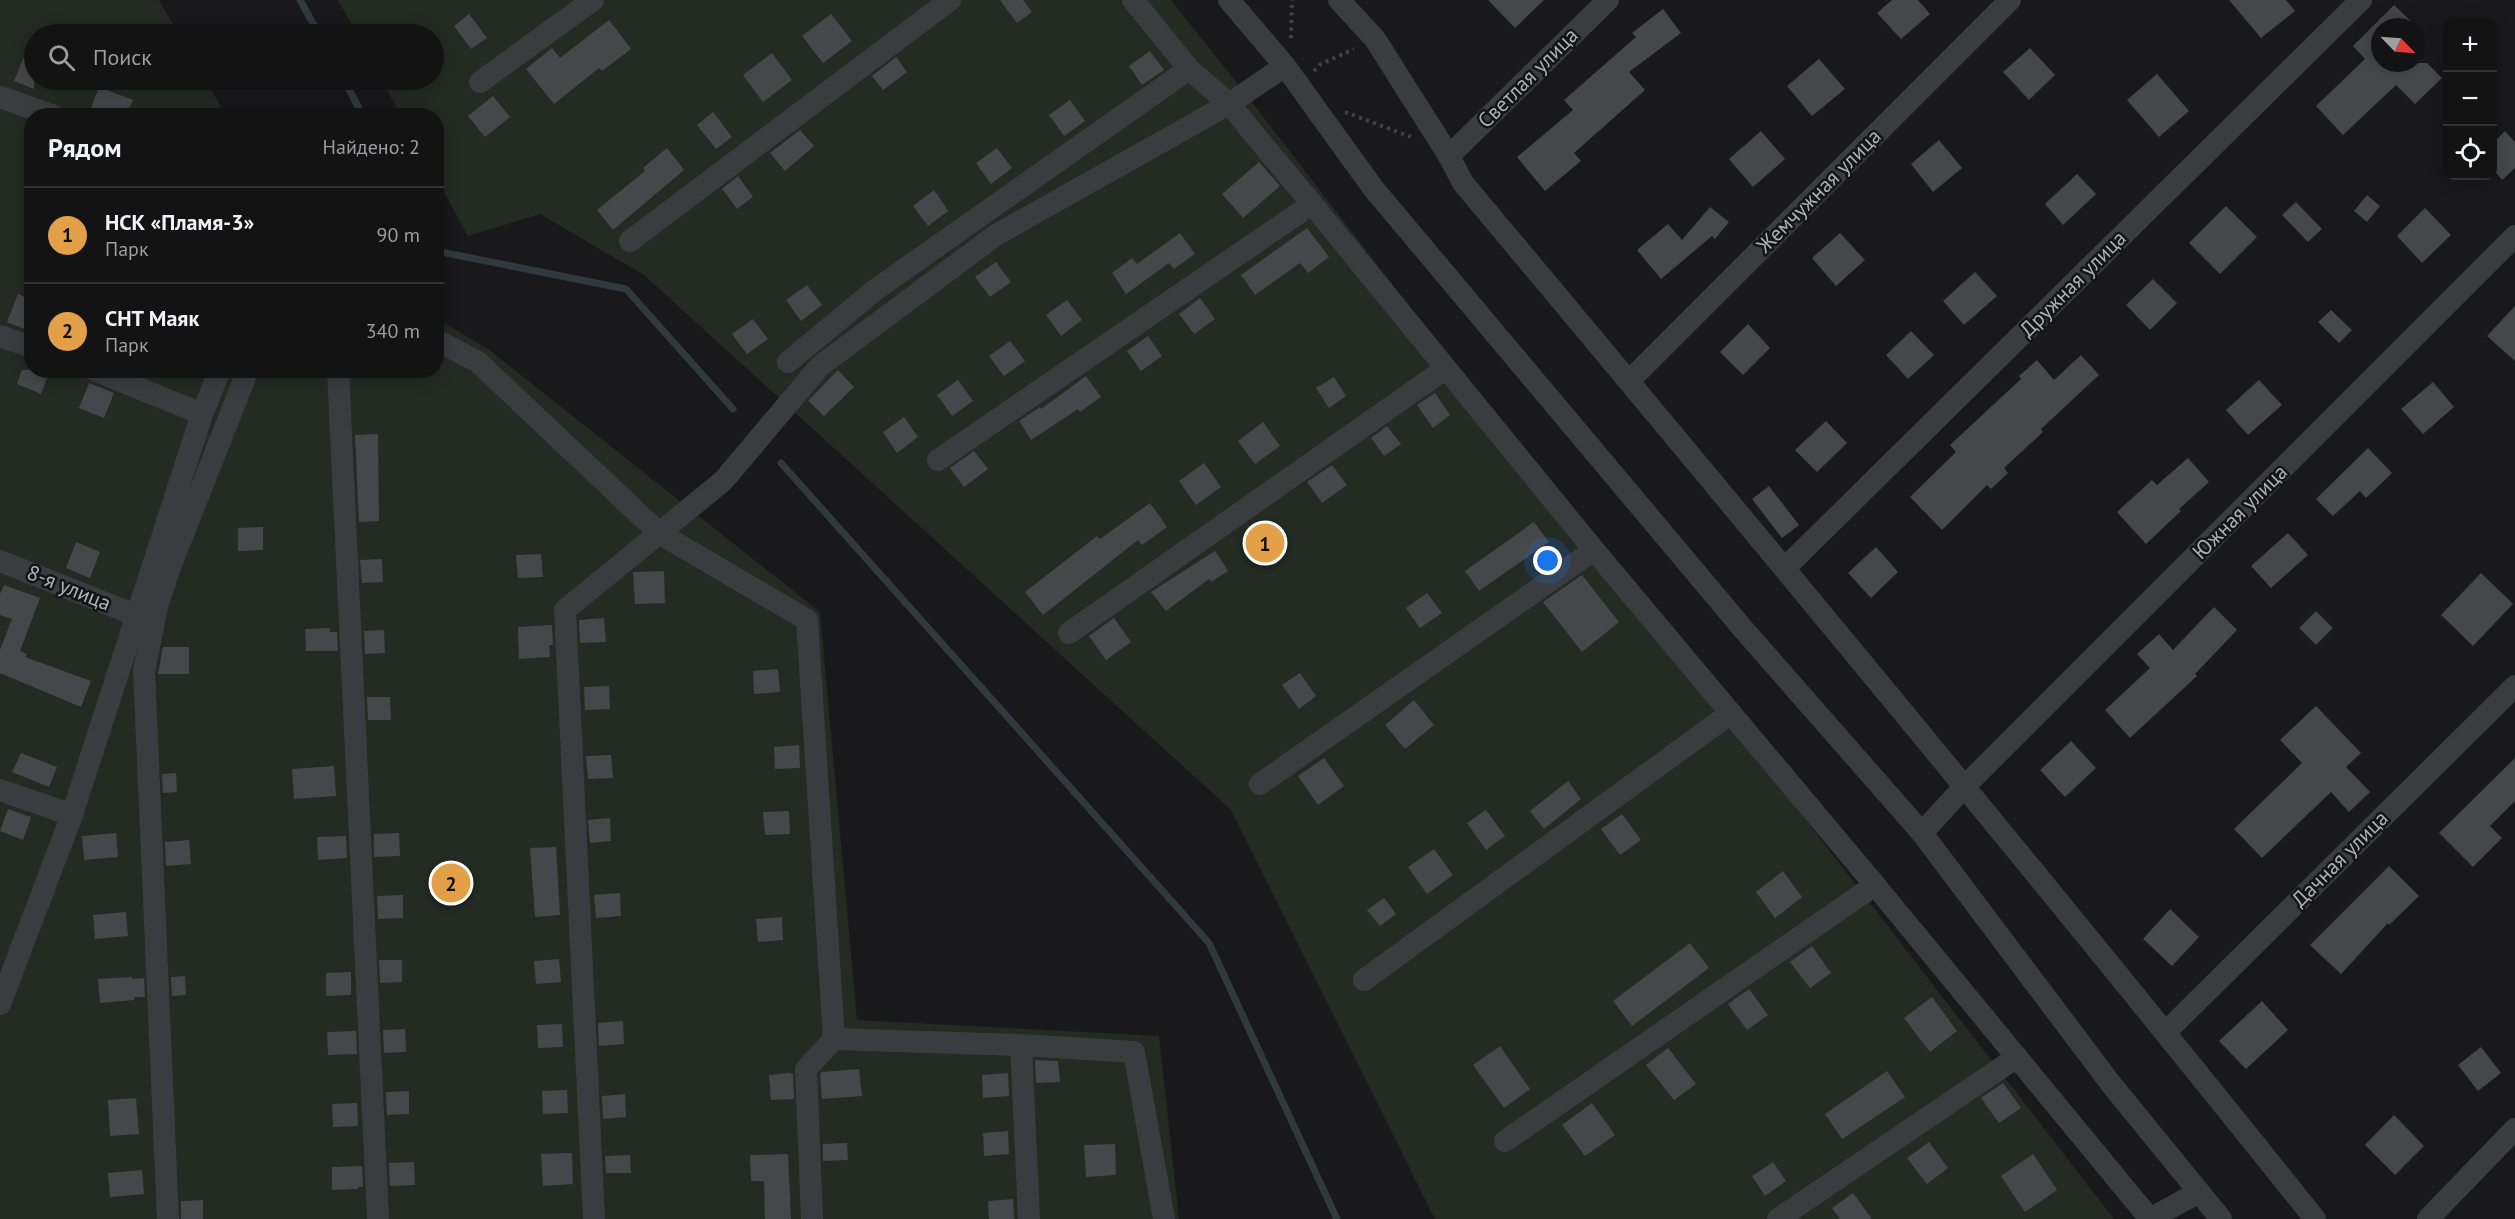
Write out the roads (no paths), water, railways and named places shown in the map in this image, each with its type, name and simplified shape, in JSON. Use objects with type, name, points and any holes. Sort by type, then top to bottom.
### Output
[{"type":"street","points":[[480,82],[593,0]]},
{"type":"street","points":[[630,241],[950,0]]},
{"type":"street","points":[[1133,0],[1189,69],[1229,104],[1594,550],[1875,885],[2150,1219],[2199,1192]]},
{"type":"street","points":[[1229,0],[1288,56],[1373,188],[1744,630],[1922,833],[2111,1084],[2221,1219]]},
{"type":"street","points":[[1339,0],[1378,45],[1443,147],[1463,183],[1785,568],[2166,1032],[2315,1219]]},
{"type":"street","name":"Светлая улица","points":[[1443,147],[1608,0]]},
{"type":"street","name":"Жемчужная улица","points":[[1629,381],[2010,0]]},
{"type":"street","name":"Дружная улица","points":[[1785,568],[2361,0]]},
{"type":"street","points":[[594,1219],[566,610],[723,481],[820,366],[996,235],[1229,104],[1288,56]]},
{"type":"street","points":[[788,362],[875,290],[1189,69]]},
{"type":"street","points":[[0,97],[31,108]]},
{"type":"street","points":[[938,460],[1312,204]]},
{"type":"street","name":"Южная улица","points":[[1922,833],[1964,787],[2515,236]]},
{"type":"street","points":[[0,336],[24,344]]},
{"type":"street","points":[[444,344],[478,362],[659,533],[807,620],[834,1039],[806,1069],[812,1219]]},
{"type":"street","points":[[1069,633],[1445,369]]},
{"type":"street","points":[[114,378],[202,414]]},
{"type":"street","points":[[0,1004],[72,815],[202,414],[217,378]]},
{"type":"street","points":[[168,1219],[144,671],[156,607],[245,378]]},
{"type":"street","points":[[338,378],[378,1219]]},
{"type":"street","points":[[1260,784],[1594,550]]},
{"type":"street","name":"8-я улица","points":[[0,561],[138,616]]},
{"type":"street","name":"Дачная улица","points":[[2166,1032],[2515,686]]},
{"type":"street","points":[[1364,980],[1731,713]]},
{"type":"street","points":[[0,790],[72,815]]},
{"type":"street","points":[[1505,1141],[1875,885]]},
{"type":"street","points":[[834,1039],[1021,1045],[1134,1052],[1164,1219]]},
{"type":"street","points":[[1021,1045],[1029,1219]]},
{"type":"street","points":[[1778,1219],[2017,1057]]},
{"type":"street","points":[[2428,1219],[2515,1129]]},
{"type":"waterway","points":[[300,0],[313,24]]},
{"type":"waterway","points":[[349,90],[359,108]]},
{"type":"waterway","points":[[444,253],[626,289],[733,409]]},
{"type":"waterway","points":[[781,463],[1209,943],[1337,1219]]},
{"type":"place","name":"НСК «Пламя-3»","points":[[1265,543]]},
{"type":"place","name":"СНТ Маяк","points":[[451,883]]}]
